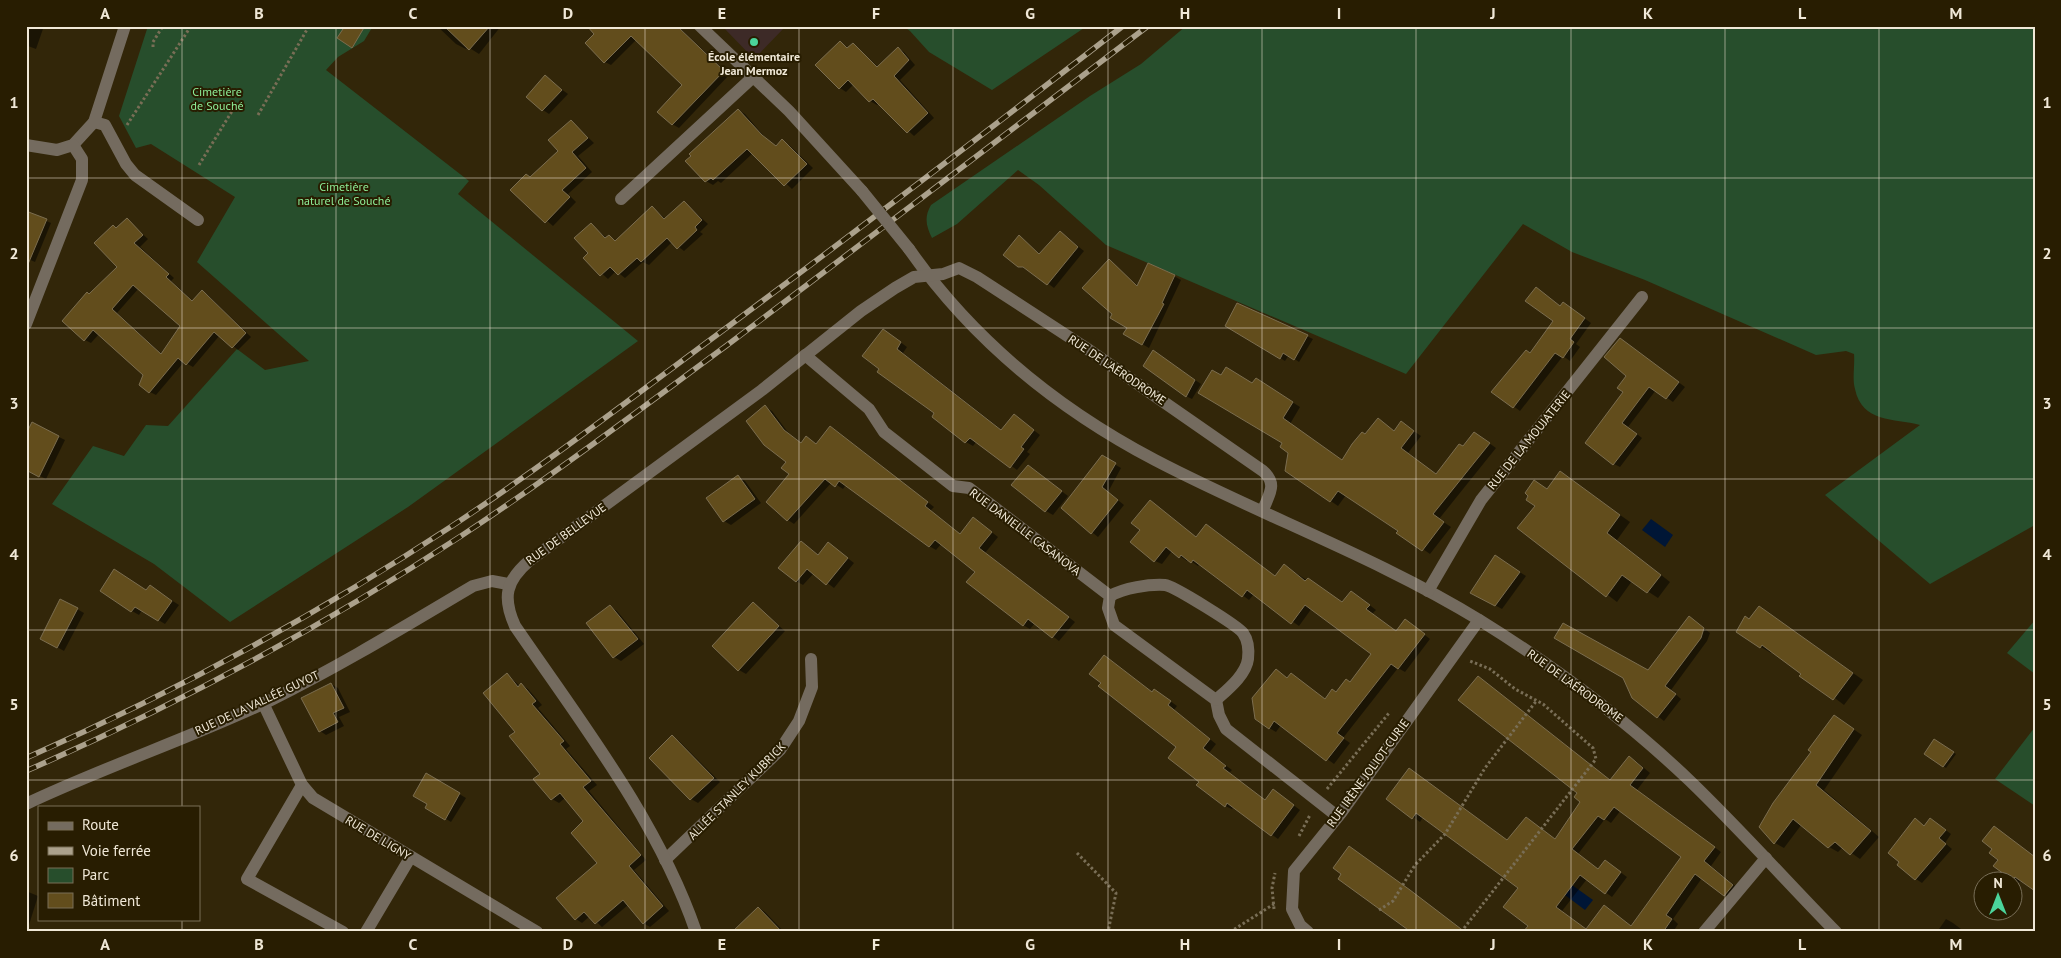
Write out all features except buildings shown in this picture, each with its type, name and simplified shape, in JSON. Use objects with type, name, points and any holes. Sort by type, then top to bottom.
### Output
[{"type":"street","points":[[26,145],[57,150],[73,145],[94,122],[126,26]]},
{"type":"street","name":"RUE DE L'AÉRODROME","points":[[700,26],[752,78],[789,111],[862,191],[956,309],[986,340],[1064,404],[1106,432],[1156,460],[1428,591],[1479,620],[1547,664],[1621,719],[1691,782],[1836,932]]},
{"type":"street","points":[[621,199],[752,78]]},
{"type":"street","points":[[94,122],[105,125],[126,164],[135,175],[198,220]]},
{"type":"street","points":[[26,324],[82,180],[82,159],[73,145]]},
{"type":"street","name":"RUE DE L'AÉRODROME","points":[[927,274],[943,274],[958,268],[977,277],[1086,348],[1255,465],[1270,477],[1272,484],[1263,510]]},
{"type":"street","name":"RUE DE BELLEVUE","points":[[508,584],[516,572],[529,560],[762,390],[894,288],[914,277],[927,274]]},
{"type":"street","name":"RUE DE LA MOUJATERIE","points":[[1428,591],[1481,500],[1642,297]]},
{"type":"street","name":"RUE DANIELLE CASANOVA","points":[[805,355],[870,409],[884,432],[899,444],[953,486],[969,488],[1110,596]]},
{"type":"street","name":"RUE DE LA VALLÉE GUYOT","points":[[26,804],[65,785],[263,703],[328,671],[473,586],[492,581],[508,584]]},
{"type":"street","points":[[508,584],[507,601],[515,626],[630,797],[665,860],[687,906],[696,932]]},
{"type":"street","points":[[1216,700],[1230,688],[1246,664],[1248,644],[1242,632],[1178,589],[1166,585],[1119,591],[1110,596],[1108,608],[1114,625],[1216,700],[1219,715],[1226,729],[1337,816]]},
{"type":"street","name":"RUE IRÈNE JOLIOT-CURIE","points":[[1308,932],[1300,925],[1292,908],[1294,871],[1337,816],[1479,620]]},
{"type":"street","name":"ALLÉE STANLEY KUBRICK","points":[[665,860],[780,750],[790,737],[812,687],[811,659]]},
{"type":"street","name":"RUE DE LIGNY","points":[[263,703],[302,785],[313,798],[410,858],[538,932]]},
{"type":"street","points":[[302,785],[247,880],[343,932]]},
{"type":"street","points":[[366,932],[410,858]]},
{"type":"street","points":[[1704,932],[1766,858]]},
{"type":"path","points":[[153,47],[153,42],[163,26]]},
{"type":"path","points":[[127,126],[191,26]]},
{"type":"path","points":[[258,115],[310,26]]},
{"type":"path","points":[[199,165],[238,103]]},
{"type":"path","points":[[1457,651],[1474,664],[1490,668],[1515,689],[1537,700],[1593,748],[1596,759],[1461,932]]},
{"type":"path","points":[[1379,910],[1393,901],[1415,865],[1445,834],[1485,768],[1537,700]]},
{"type":"path","points":[[1077,853],[1116,893],[1108,932]]},
{"type":"path","points":[[1230,932],[1268,906],[1292,897]]},
{"type":"shaded area","name":"École élémentaire Jean Mermoz","points":[[722,26],[786,26],[754,59]]},
{"type":"green space","points":[[148,26],[373,26],[364,41],[338,57],[326,70],[469,181],[458,194],[638,341],[408,507],[230,622],[154,564],[52,504],[93,446],[124,456],[146,425],[168,426],[237,349],[265,370],[309,361],[197,262],[235,197],[151,144],[136,148],[119,116]]},
{"type":"green space","points":[[903,26],[1087,26],[992,90],[929,52]]},
{"type":"green space","points":[[1186,26],[2035,26],[2035,525],[1930,584],[1825,495],[1920,425],[1880,417],[1864,408],[1854,385],[1854,354],[1846,351],[1816,355],[1645,280],[1572,252],[1523,224],[1406,374],[1106,245],[1039,185],[1018,170],[957,224],[932,238],[927,222],[927,214],[931,205],[1090,96],[1141,64]]},
{"type":"green space","points":[[2035,620],[2035,674],[2007,653]]},
{"type":"green space","points":[[2035,727],[2035,806],[1995,779]]},
{"type":"water","points":[[1651,519],[1673,535],[1665,547],[1642,530]]},
{"type":"water","points":[[1572,885],[1593,900],[1585,910],[1565,895]]},
{"type":"railway","points":[[26,758],[136,707],[244,651],[349,591],[485,504],[762,301],[1123,26]]},
{"type":"railway","points":[[26,771],[138,719],[303,633],[461,536],[562,466],[726,346],[1148,26]]},
{"type":"place","name":"École élémentaire Jean Mermoz","points":[[754,42]]},
{"type":"park label","name":"Cimetière de Souché","points":[[217,99]]},
{"type":"park label","name":"Cimetière naturel de Souché","points":[[344,194]]}]
